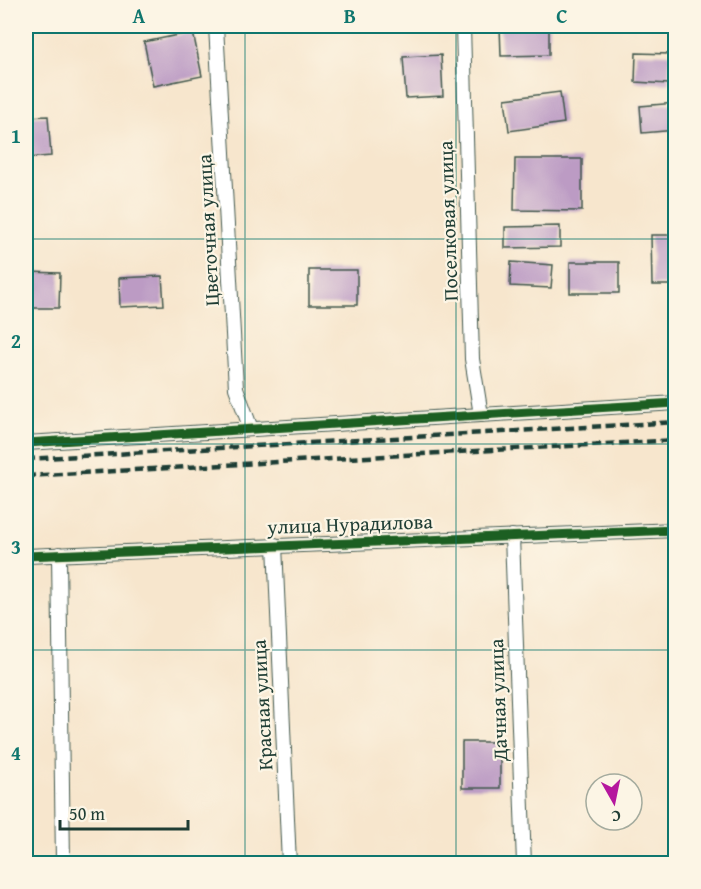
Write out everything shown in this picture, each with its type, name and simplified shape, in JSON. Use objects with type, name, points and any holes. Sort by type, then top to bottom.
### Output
[{"type":"street","name":"Цветочная улица","points":[[216,26],[236,388],[251,429]]},
{"type":"street","name":"Поселковая улица","points":[[463,26],[472,359],[481,415]]},
{"type":"street","points":[[26,443],[675,403]]},
{"type":"street","name":"улица Нурадилова","points":[[26,556],[675,530]]},
{"type":"street","name":"Дачная улица","points":[[512,536],[524,864]]},
{"type":"street","name":"Красная улица","points":[[274,545],[289,864]]},
{"type":"street","points":[[59,554],[63,864]]},
{"type":"building","points":[[500,26],[549,26],[549,55],[501,56]]},
{"type":"building","points":[[193,32],[202,76],[153,86],[144,42]]},
{"type":"building","points":[[636,53],[670,54],[669,84],[635,82]]},
{"type":"building","points":[[441,55],[443,96],[406,98],[403,57]]},
{"type":"building","points":[[560,92],[564,123],[509,131],[505,99]]},
{"type":"building","points":[[676,103],[676,130],[642,133],[640,106]]},
{"type":"building","points":[[48,116],[51,156],[26,158],[26,117]]},
{"type":"building","points":[[515,159],[582,159],[582,211],[514,210]]},
{"type":"building","points":[[560,226],[560,247],[505,248],[505,227]]},
{"type":"building","points":[[651,235],[676,235],[676,285],[652,285]]},
{"type":"building","points":[[511,262],[553,265],[551,288],[510,286]]},
{"type":"building","points":[[570,262],[619,262],[619,293],[570,293]]},
{"type":"building","points":[[309,270],[357,270],[357,305],[309,305]]},
{"type":"building","points":[[26,272],[60,273],[59,308],[26,308]]},
{"type":"building","points":[[162,276],[164,305],[120,307],[119,278]]},
{"type":"building","points":[[462,742],[500,742],[500,788],[462,788]]},
{"type":"railway","points":[[26,459],[676,422]]},
{"type":"railway","points":[[26,476],[676,440]]},
{"type":"cycle path","points":[[26,443],[676,403]]},
{"type":"cycle path","points":[[26,556],[676,530]]}]
